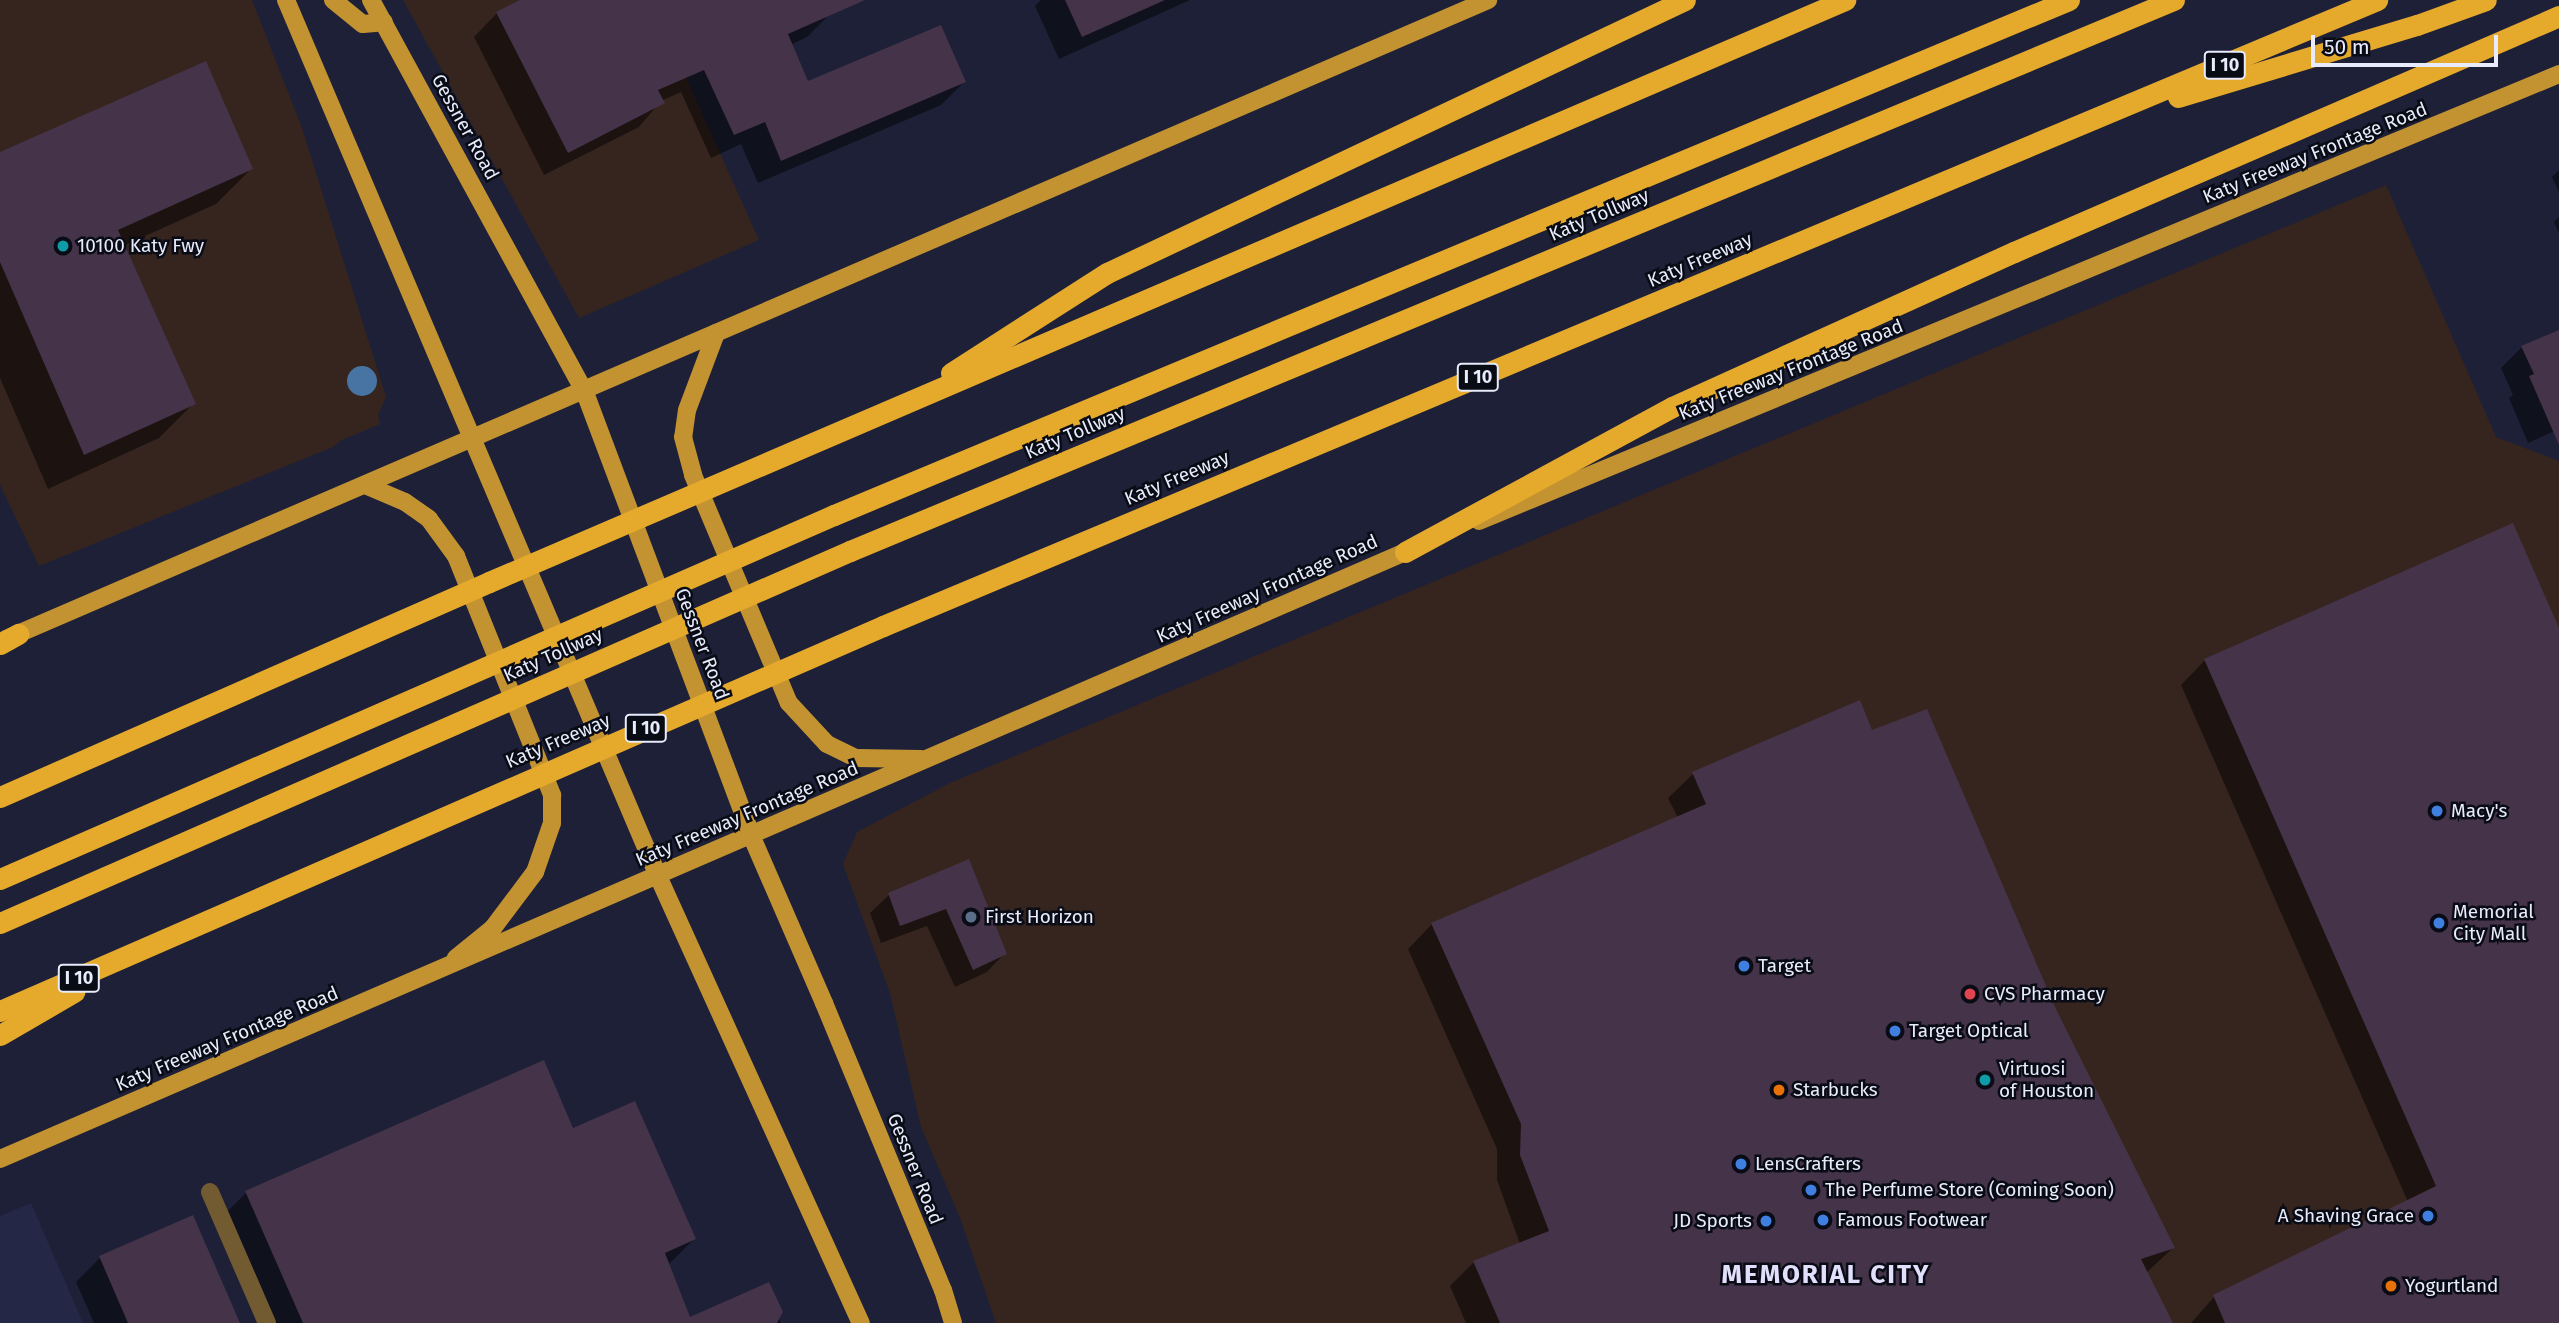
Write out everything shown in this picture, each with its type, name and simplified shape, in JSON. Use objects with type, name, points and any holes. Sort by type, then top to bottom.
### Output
[{"type":"highway","points":[[901,405],[1107,273],[1685,0]]},
{"type":"highway","points":[[0,797],[805,446],[1845,0]]},
{"type":"highway","name":"Katy Tollway","points":[[0,879],[834,515],[2069,0]]},
{"type":"highway","name":"Katy Tollway","points":[[0,923],[850,551],[2174,0]]},
{"type":"highway","name":"Katy Freeway","points":[[0,1011],[158,944],[409,830],[883,626],[2377,0]]},
{"type":"highway","points":[[2072,129],[2417,25],[2486,0]]},
{"type":"highway","points":[[1405,552],[1672,407],[2014,252],[2436,66],[2559,16]]},
{"type":"highway","points":[[0,791],[61,770]]},
{"type":"highway","points":[[0,1035],[158,944]]},
{"type":"main road","points":[[286,0],[658,876],[861,1323]]},
{"type":"main road","points":[[333,0],[363,24],[384,22]]},
{"type":"main road","name":"Gessner Road","points":[[371,0],[584,390],[751,835],[943,1290],[953,1323]]},
{"type":"main road","points":[[6,640],[1488,0]]},
{"type":"main road","name":"Katy Freeway Frontage Road","points":[[0,1159],[1405,552],[2559,74]]},
{"type":"main road","points":[[716,333],[687,410],[683,437],[692,475],[789,703],[827,744],[856,758],[927,759]]},
{"type":"main road","points":[[365,485],[405,502],[429,519],[456,556],[552,795],[552,823],[528,882],[493,928],[440,971]]},
{"type":"street","points":[[210,1192],[267,1323]]},
{"type":"shaded area","points":[[0,0],[252,0],[302,128],[386,397],[378,415],[380,424],[340,441],[333,447],[39,566],[0,485]]},
{"type":"shaded area","points":[[403,0],[651,0],[759,240],[579,318]]},
{"type":"shaded area","name":"Memorial City Mall","points":[[2386,185],[2496,437],[2559,461],[2559,1323],[996,1323],[960,1218],[921,1127],[890,993],[843,864],[857,832],[950,783]]},
{"type":"shaded area","points":[[362,366],[368,367],[376,375],[376,387],[368,395],[362,396],[356,395],[348,387],[347,381],[348,375],[356,367]]},
{"type":"shaded area","points":[[31,1203],[83,1323],[0,1323],[0,1216]]},
{"type":"building","points":[[520,0],[865,0],[788,34],[808,81],[941,25],[966,82],[781,161],[765,122],[734,135],[704,70],[658,90],[665,103],[568,153],[496,12]]},
{"type":"building","points":[[1065,0],[1165,0],[1082,37]]},
{"type":"building","name":"10100 Katy Fwy","points":[[206,61],[253,169],[118,230],[196,404],[84,455],[0,262],[0,152]]},
{"type":"building","points":[[2559,330],[2559,445],[2529,376],[2534,374],[2521,346]]},
{"type":"building","name":"Memorial City Mall","points":[[2513,523],[2559,628],[2559,1323],[2225,1323],[2213,1295],[2436,1186],[2204,659]]},
{"type":"building","points":[[1860,700],[1872,730],[1927,709],[2056,1009],[2175,1248],[2141,1259],[2173,1323],[1500,1323],[1473,1261],[1549,1231],[1520,1155],[1521,1124],[1431,923],[1706,804],[1692,772]]},
{"type":"building","name":"First Horizon","points":[[969,859],[1007,954],[973,970],[946,909],[900,926],[888,893]]},
{"type":"building","points":[[544,1060],[573,1128],[635,1101],[696,1239],[665,1253],[690,1317],[769,1282],[783,1312],[777,1323],[303,1323],[245,1191]]},
{"type":"building","points":[[193,1215],[240,1323],[128,1323],[99,1256]]},
{"type":"place","name":"10100 Katy Fwy","points":[[63,246]]},
{"type":"place","name":"Macy's","points":[[2437,811]]},
{"type":"place","name":"First Horizon","points":[[971,917]]},
{"type":"place","name":"Memorial City Mall","points":[[2439,923]]},
{"type":"place","name":"Target","points":[[1744,966]]},
{"type":"place","name":"CVS Pharmacy","points":[[1970,994]]},
{"type":"place","name":"Target Optical","points":[[1895,1031]]},
{"type":"place","name":"Virtuosi of Houston","points":[[1985,1080]]},
{"type":"place","name":"Starbucks","points":[[1779,1090]]},
{"type":"place","name":"LensCrafters","points":[[1741,1164]]},
{"type":"place","name":"The Perfume Store (Coming Soon)","points":[[1811,1190]]},
{"type":"place","name":"A Shaving Grace","points":[[2428,1216]]},
{"type":"place","name":"Famous Footwear","points":[[1823,1220]]},
{"type":"place","name":"JD Sports","points":[[1766,1221]]},
{"type":"place","name":"Yogurtland","points":[[2391,1286]]},
{"type":"district","name":"MEMORIAL CITY","points":[[1826,1275]]}]
